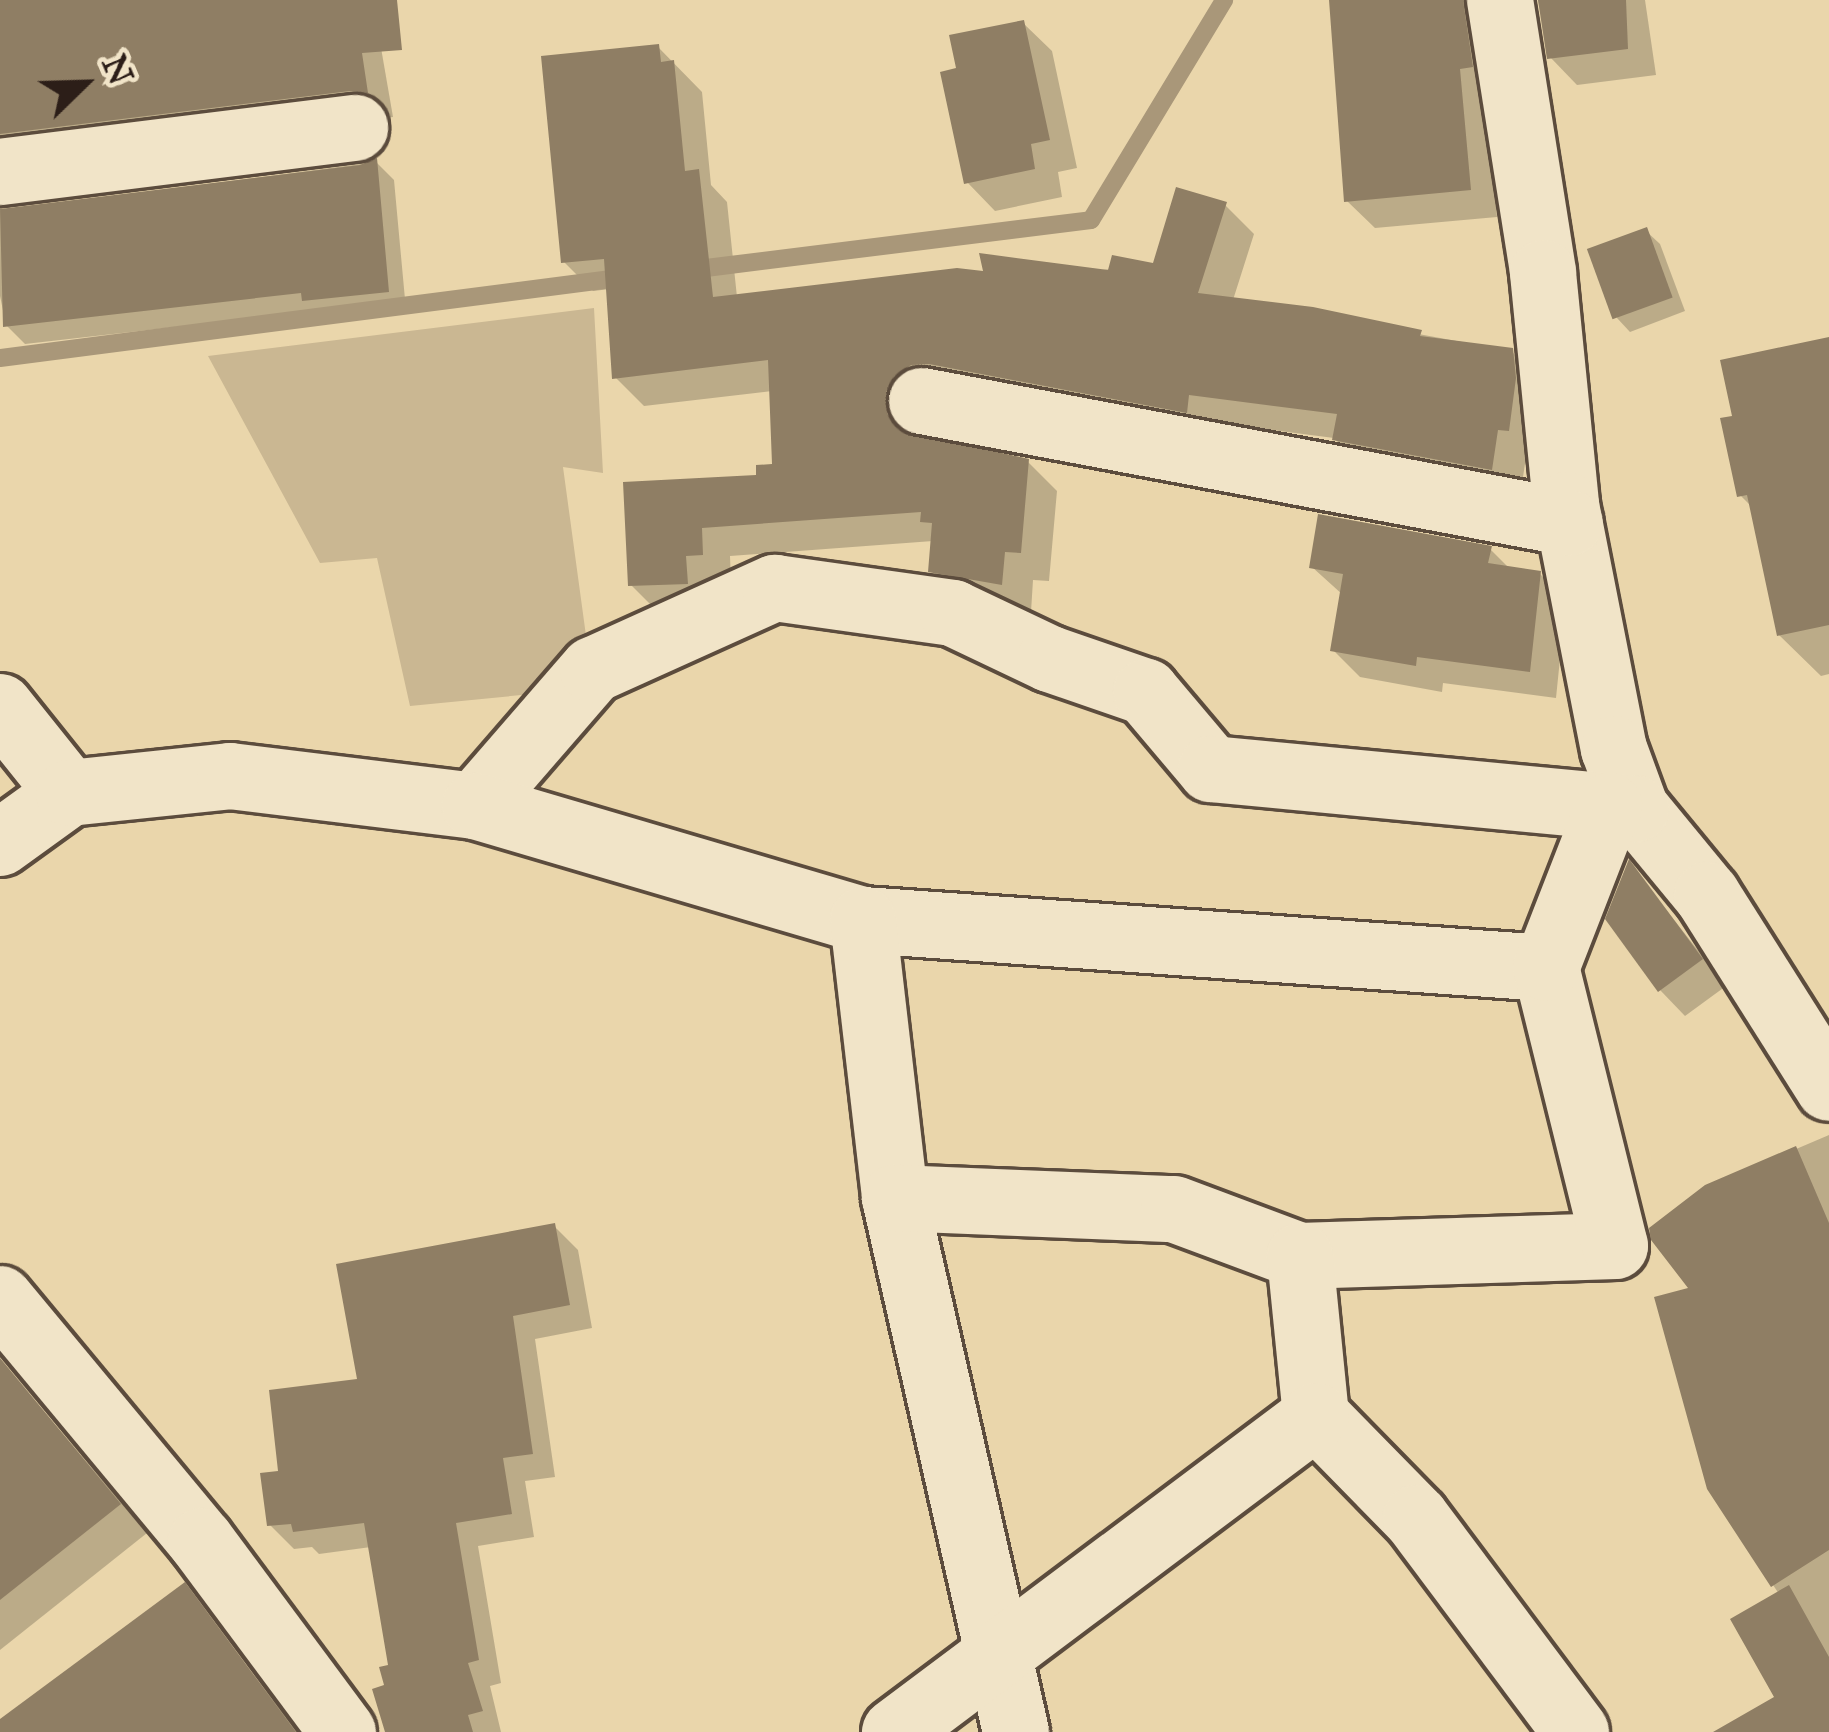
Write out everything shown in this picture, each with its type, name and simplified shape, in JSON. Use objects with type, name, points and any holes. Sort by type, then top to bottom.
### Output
[{"type":"street","points":[[895,1198],[1174,1209],[1300,1256],[1615,1246],[1546,968],[1622,808],[1570,523],[1543,273],[1500,0]]},
{"type":"street","points":[[0,172],[355,128]]},
{"type":"street","points":[[922,401],[1570,523]]},
{"type":"street","points":[[475,806],[593,670],[775,588],[953,613],[1050,659],[1146,692],[1211,769],[1622,808],[1718,910],[1829,1088]]},
{"type":"street","points":[[0,707],[69,794]]},
{"type":"street","points":[[0,842],[69,794],[230,776],[475,806],[863,920],[1546,968]]},
{"type":"street","points":[[863,920],[895,1198],[1016,1732]]},
{"type":"street","points":[[1300,1256],[1316,1416],[1416,1518],[1576,1732]]},
{"type":"street","points":[[0,1299],[201,1541],[343,1732]]},
{"type":"street","points":[[895,1732],[1316,1416]]},
{"type":"shaded area","points":[[594,308],[603,473],[563,467],[587,643],[542,693],[410,706],[377,558],[320,563],[208,356]]},
{"type":"building","points":[[0,0],[397,0],[402,50],[362,53],[368,93],[350,91],[0,134]]},
{"type":"building","points":[[1329,0],[1463,0],[1473,67],[1460,69],[1471,190],[1344,202]]},
{"type":"building","points":[[1538,0],[1626,0],[1628,49],[1547,59]]},
{"type":"building","points":[[1024,20],[1050,140],[1031,144],[1035,169],[964,184],[940,72],[956,68],[949,35]]},
{"type":"building","points":[[659,44],[661,62],[674,60],[685,171],[699,169],[713,297],[957,268],[983,271],[979,253],[1108,270],[1112,255],[1153,263],[1176,187],[1227,202],[1198,293],[1313,307],[1422,330],[1420,336],[1513,348],[1516,378],[1509,431],[1498,430],[1492,470],[1332,440],[1337,414],[1189,395],[1187,413],[929,364],[911,365],[894,376],[886,393],[887,414],[899,430],[1029,459],[1021,553],[1005,552],[1002,585],[928,572],[932,523],[920,522],[921,512],[702,528],[703,555],[686,556],[688,584],[628,586],[623,482],[756,475],[756,465],[772,464],[768,360],[612,379],[604,259],[561,263],[541,56]]},
{"type":"building","points":[[377,158],[389,292],[302,301],[301,293],[3,327],[0,209],[360,165]]},
{"type":"building","points":[[1647,227],[1673,297],[1613,319],[1587,249]]},
{"type":"building","points":[[1829,337],[1829,625],[1777,636],[1747,495],[1737,497],[1720,418],[1732,416],[1720,360]]},
{"type":"building","points":[[1318,514],[1492,546],[1488,563],[1541,571],[1530,672],[1417,657],[1416,666],[1330,651],[1343,574],[1309,568]]},
{"type":"building","points":[[1629,859],[1703,959],[1658,992],[1605,919]]},
{"type":"building","points":[[1796,1146],[1829,1223],[1829,1550],[1771,1587],[1707,1489],[1654,1297],[1688,1288],[1651,1240],[1649,1228],[1705,1185]]},
{"type":"building","points":[[555,1223],[570,1305],[513,1316],[533,1454],[503,1458],[512,1514],[456,1523],[479,1660],[468,1663],[483,1711],[468,1715],[473,1732],[385,1732],[372,1689],[384,1685],[379,1667],[388,1665],[364,1523],[293,1532],[291,1524],[267,1526],[260,1473],[278,1471],[269,1390],[357,1379],[336,1264]]},
{"type":"building","points":[[0,1358],[121,1504],[0,1600]]},
{"type":"building","points":[[185,1582],[296,1732],[0,1732],[0,1719]]},
{"type":"building","points":[[1789,1585],[1829,1657],[1829,1732],[1713,1732],[1774,1697],[1730,1619]]},
{"type":"waterway","points":[[690,270],[1091,220],[1224,0]]},
{"type":"waterway","points":[[0,358],[627,277]]}]
